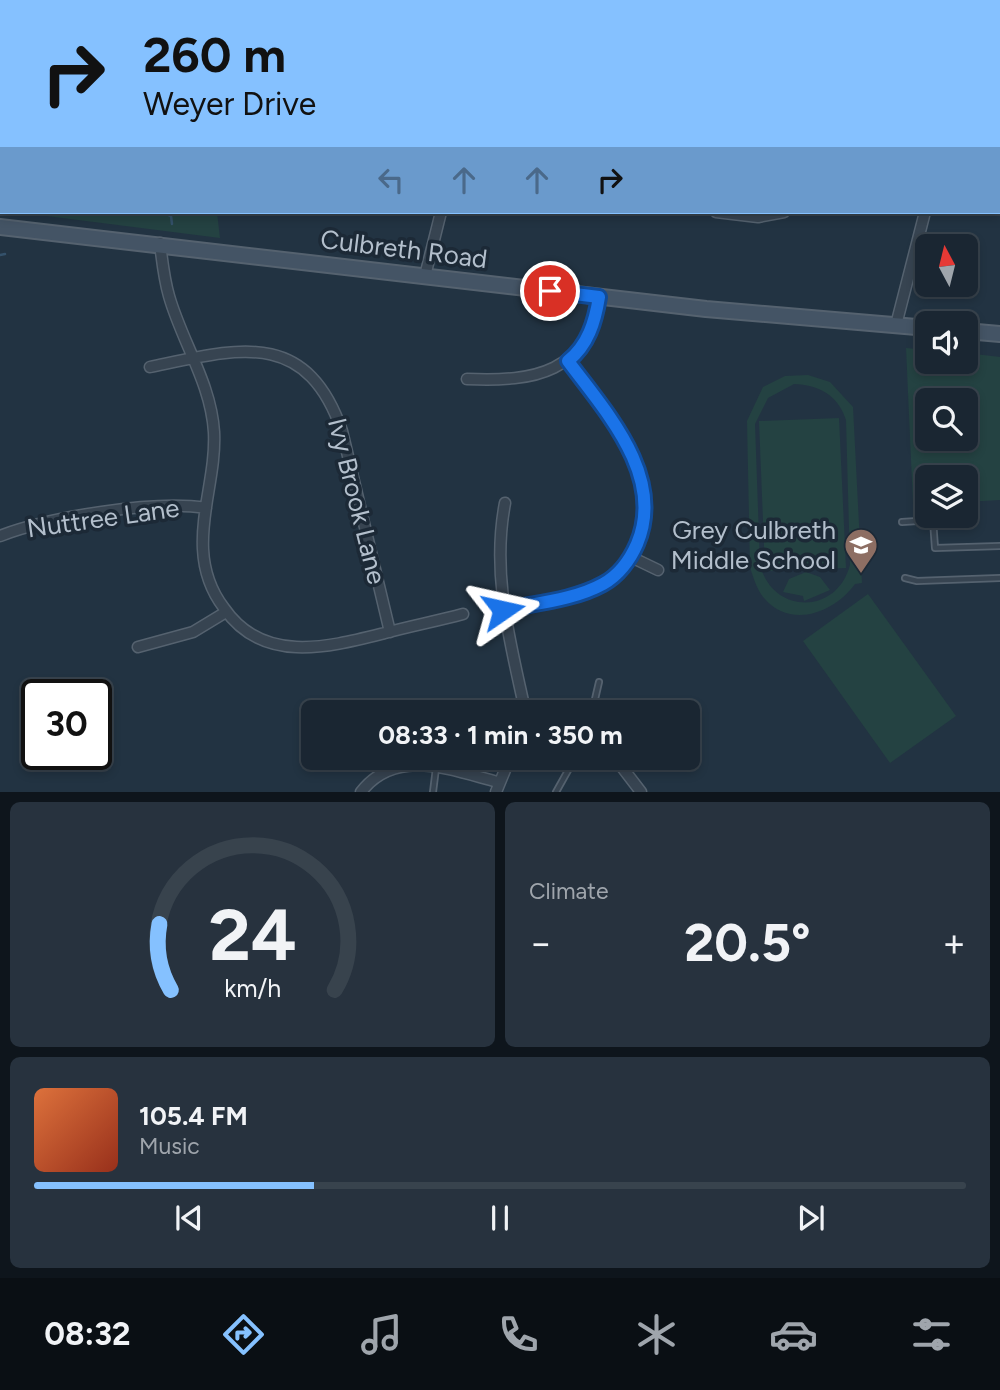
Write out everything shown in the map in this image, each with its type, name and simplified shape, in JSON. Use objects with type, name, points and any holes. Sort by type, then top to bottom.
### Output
[{"type":"street","points":[[425,276],[440,214]]},
{"type":"street","points":[[733,214],[758,217],[774,214]]},
{"type":"street","points":[[896,325],[924,214]]},
{"type":"street","name":"Culbreth Road","points":[[0,227],[160,243],[599,297],[915,327]]},
{"type":"street","points":[[160,243],[169,297],[205,389],[214,433],[211,490],[203,535],[205,564],[215,596],[226,612],[256,636],[291,648],[326,648],[463,614]]},
{"type":"street","points":[[467,379],[525,377],[568,361],[581,348],[591,330],[599,297]]},
{"type":"street","points":[[978,332],[1000,334]]},
{"type":"street","name":"Ivy Brook Lane","points":[[150,367],[246,350],[274,354],[309,374],[327,395],[342,431],[390,632]]},
{"type":"street","points":[[503,610],[593,589],[614,575],[631,556],[644,522],[638,472],[619,431],[568,361]]},
{"type":"street","points":[[505,503],[499,560],[503,610],[523,700]]},
{"type":"street","name":"Nuttree Lane","points":[[0,536],[36,524],[136,509],[179,505],[206,508]]},
{"type":"street","points":[[631,556],[658,570]]},
{"type":"street","points":[[138,648],[193,632],[226,612]]},
{"type":"street","points":[[361,792],[372,778],[386,770]]},
{"type":"street","points":[[448,770],[497,787],[505,770]]},
{"type":"street","points":[[624,770],[641,792]]},
{"type":"lane","points":[[902,522],[933,520],[935,548],[1000,546]]},
{"type":"lane","points":[[905,578],[917,581],[1000,578]]},
{"type":"lane","points":[[595,700],[599,682]]},
{"type":"lane","points":[[433,792],[436,770]]},
{"type":"lane","points":[[556,792],[568,770]]},
{"type":"green space","points":[[31,214],[217,214],[220,238]]},
{"type":"green space","points":[[906,348],[915,349],[915,374],[978,374],[978,354],[1000,357],[1000,500],[978,501],[978,465],[915,465],[915,504]]},
{"type":"green space","points":[[808,375],[830,382],[853,407],[862,583],[855,584],[836,602],[812,614],[799,615],[775,608],[757,587],[750,567],[747,421],[763,387],[785,376]],"holes":[[[794,384],[826,393],[838,404],[846,420],[850,565],[843,581],[832,593],[819,600],[805,602],[791,600],[778,593],[767,581],[760,565],[755,424],[768,398]]]},
{"type":"green space","points":[[839,418],[846,568],[765,571],[759,421]]},
{"type":"green space","points":[[806,572],[820,577],[830,590],[804,601],[803,596],[783,592],[789,579]]},
{"type":"green space","points":[[868,594],[956,716],[890,763],[803,641]]},
{"type":"waterway","points":[[166,214],[171,216],[172,224]]},
{"type":"waterway","points":[[0,255],[5,254]]},
{"type":"place","name":"Grey Culbreth Middle School","points":[[861,575]]},
{"type":"route","points":[[503,610],[576,595],[606,583],[631,556],[644,522],[641,485],[630,452],[601,403],[568,361],[581,348],[591,330],[599,297],[550,291]]}]
